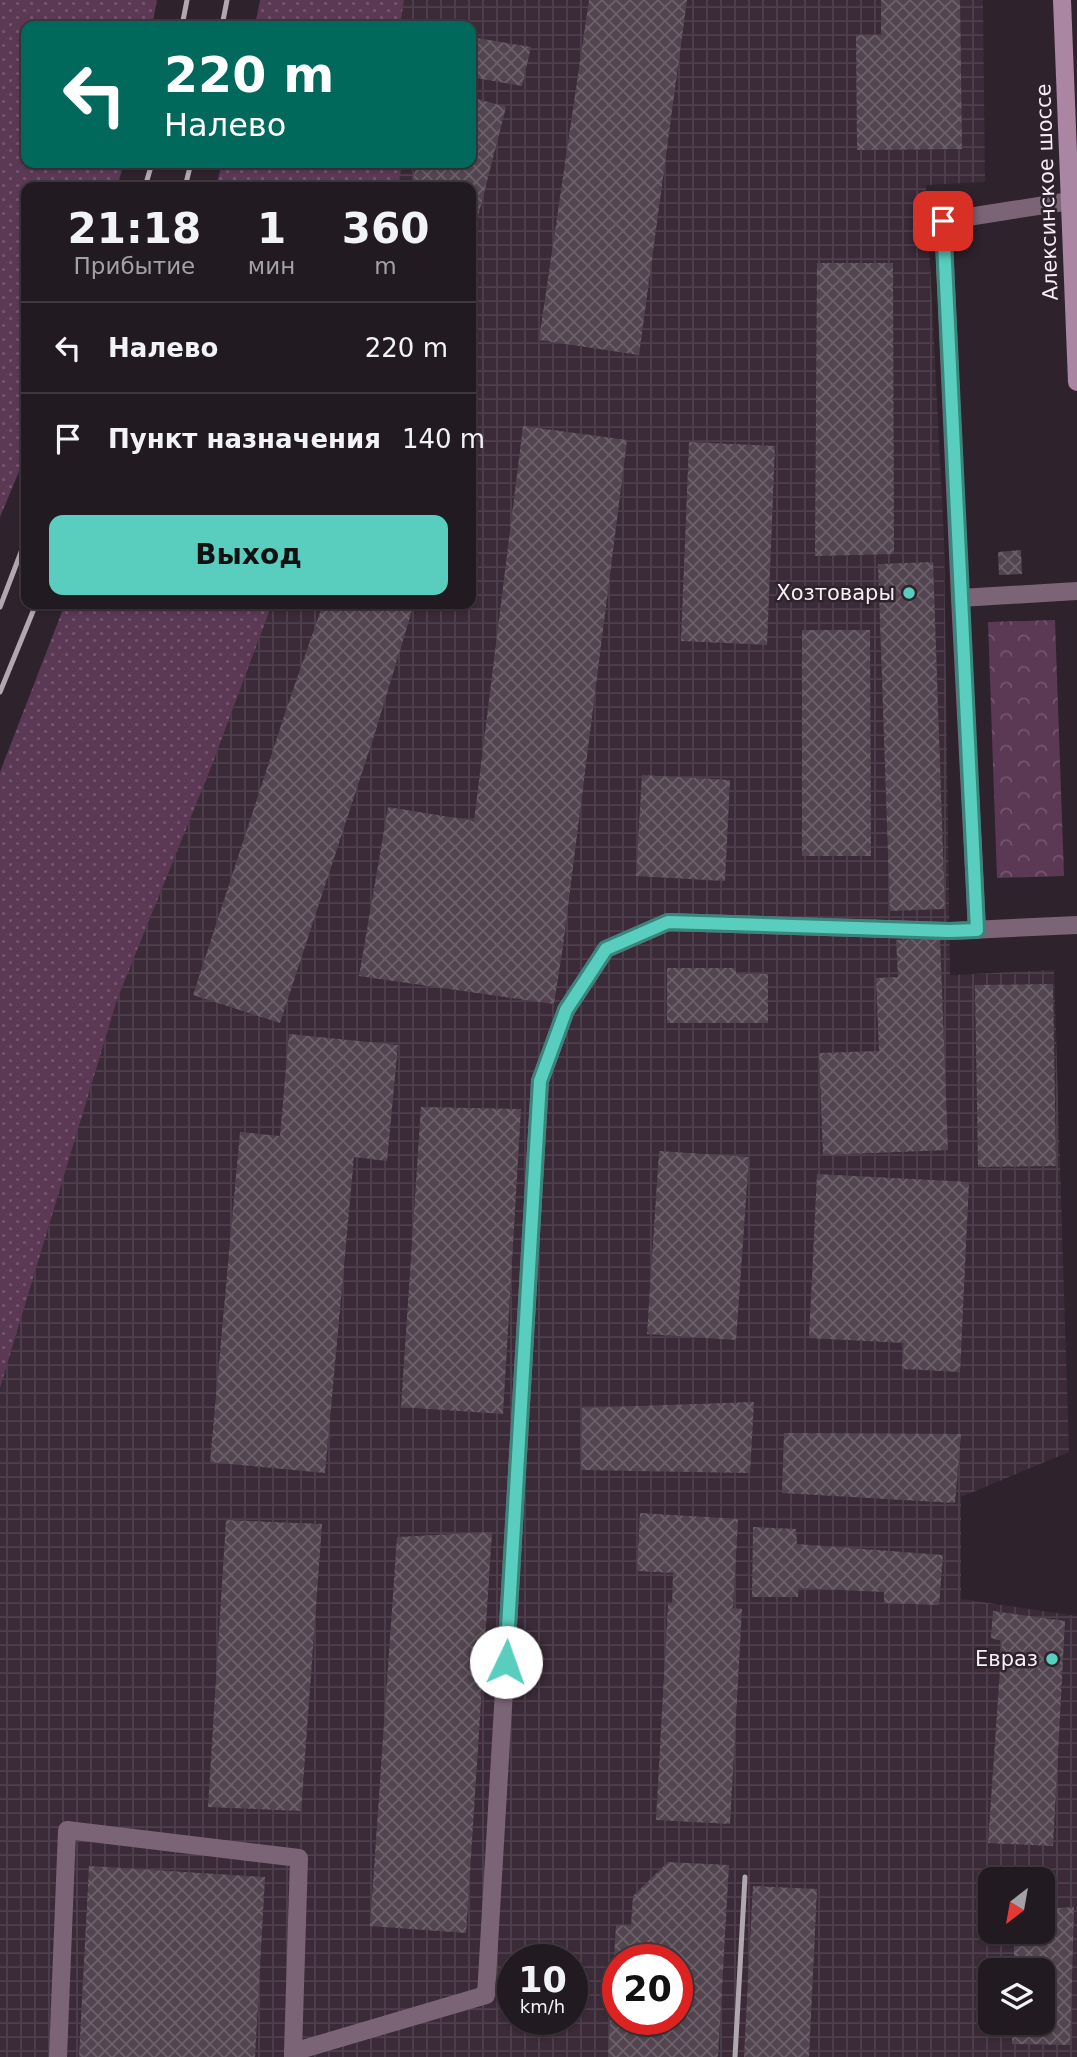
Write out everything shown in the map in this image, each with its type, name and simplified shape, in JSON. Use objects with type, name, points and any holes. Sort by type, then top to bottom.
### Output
[{"type":"main road","name":"Алексинское шоссе","points":[[1062,0],[1077,382]]},
{"type":"lane","points":[[977,930],[943,221],[1070,201]]},
{"type":"lane","points":[[960,598],[1077,591]]},
{"type":"lane","points":[[58,2057],[67,1830],[299,1858],[293,2055],[486,1995],[540,1081],[566,1010],[606,949],[668,922],[949,931],[1077,925]]},
{"type":"shaded area","points":[[404,0],[983,0],[985,182],[926,185],[944,539],[950,975],[1054,970],[1069,1452],[961,1497],[961,1599],[1077,1616],[1077,2057],[0,2057],[0,1388],[117,1000],[212,765],[270,609],[476,609],[476,182],[398,182],[402,168],[476,168],[476,21],[401,21]]},
{"type":"green space","points":[[0,0],[157,0],[153,21],[21,21],[21,168],[123,168],[118,182],[21,182],[21,467],[0,517]]},
{"type":"green space","points":[[260,0],[404,0],[401,21],[256,21]]},
{"type":"green space","points":[[221,168],[402,168],[398,182],[217,182]]},
{"type":"green space","points":[[63,609],[270,609],[212,765],[117,1000],[0,1388],[0,772]]},
{"type":"green space","points":[[1055,620],[1064,876],[997,878],[988,622]]},
{"type":"building","points":[[589,0],[687,0],[639,355],[539,340]]},
{"type":"building","points":[[881,0],[960,0],[962,149],[857,150],[856,35],[881,35]]},
{"type":"building","points":[[476,38],[531,47],[522,86],[476,78]]},
{"type":"building","points":[[476,98],[506,107],[476,224],[476,182],[412,182],[416,168],[476,168]]},
{"type":"building","points":[[817,263],[893,263],[894,554],[815,556]]},
{"type":"building","points":[[523,426],[627,440],[554,1004],[359,976],[388,807],[474,821]]},
{"type":"building","points":[[689,442],[775,446],[767,645],[681,641]]},
{"type":"building","points":[[1021,550],[1022,574],[999,575],[998,552]]},
{"type":"building","points":[[933,562],[945,909],[890,911],[878,564]]},
{"type":"building","points":[[321,609],[412,609],[280,1023],[193,995]]},
{"type":"building","points":[[802,630],[870,630],[871,856],[802,856]]},
{"type":"building","points":[[642,775],[730,780],[725,881],[636,876]]},
{"type":"building","points":[[940,938],[948,1150],[823,1155],[819,1053],[879,1051],[876,978],[898,977],[896,940]]},
{"type":"building","points":[[667,968],[736,968],[736,974],[768,974],[768,1023],[667,1023]]},
{"type":"building","points":[[1053,984],[1056,1166],[978,1167],[975,985]]},
{"type":"building","points":[[289,1034],[398,1045],[387,1161],[354,1157],[325,1473],[210,1462],[240,1132],[280,1136]]},
{"type":"building","points":[[421,1107],[521,1109],[503,1414],[401,1407]]},
{"type":"building","points":[[659,1151],[749,1157],[736,1340],[647,1334]]},
{"type":"building","points":[[817,1174],[969,1182],[960,1372],[902,1369],[904,1343],[809,1338]]},
{"type":"building","points":[[754,1402],[750,1473],[581,1470],[582,1408]]},
{"type":"building","points":[[784,1433],[961,1434],[955,1503],[782,1493]]},
{"type":"building","points":[[640,1513],[738,1519],[733,1608],[742,1609],[730,1824],[656,1820],[668,1604],[672,1604],[673,1573],[637,1571]]},
{"type":"building","points":[[226,1520],[322,1524],[301,1811],[208,1807]]},
{"type":"building","points":[[753,1527],[796,1529],[797,1544],[943,1555],[939,1605],[884,1603],[884,1592],[799,1588],[798,1597],[752,1597]]},
{"type":"building","points":[[492,1532],[466,1933],[370,1926],[397,1537]]},
{"type":"building","points":[[993,1611],[1065,1621],[1053,1846],[988,1843],[1002,1641],[991,1638]]},
{"type":"building","points":[[668,1862],[729,1865],[718,2057],[608,2057],[609,2035],[693,2035],[693,1944],[615,1944],[616,1925],[631,1926],[633,1896]]},
{"type":"building","points":[[89,1866],[265,1877],[255,2057],[79,2057]]},
{"type":"building","points":[[753,1886],[817,1889],[809,2057],[744,2057]]},
{"type":"building","points":[[1074,1907],[1070,2045],[1012,2044],[1012,2035],[1055,2035],[1055,1958],[1014,1958],[1014,1944],[1055,1944],[1055,1908]]},
{"type":"railway","points":[[183,21],[187,0]]},
{"type":"railway","points":[[223,21],[227,0]]},
{"type":"railway","points":[[146,182],[151,168]]},
{"type":"railway","points":[[186,182],[190,168]]},
{"type":"railway","points":[[0,607],[21,552]]},
{"type":"railway","points":[[0,692],[34,609]]},
{"type":"railway","points":[[735,2057],[745,1877]]},
{"type":"place","name":"Хозтовары","points":[[909,593]]},
{"type":"place","name":"Евраз","points":[[1052,1659]]},
{"type":"route","points":[[506,1662],[540,1081],[566,1010],[606,949],[668,922],[977,930],[943,221]]}]
